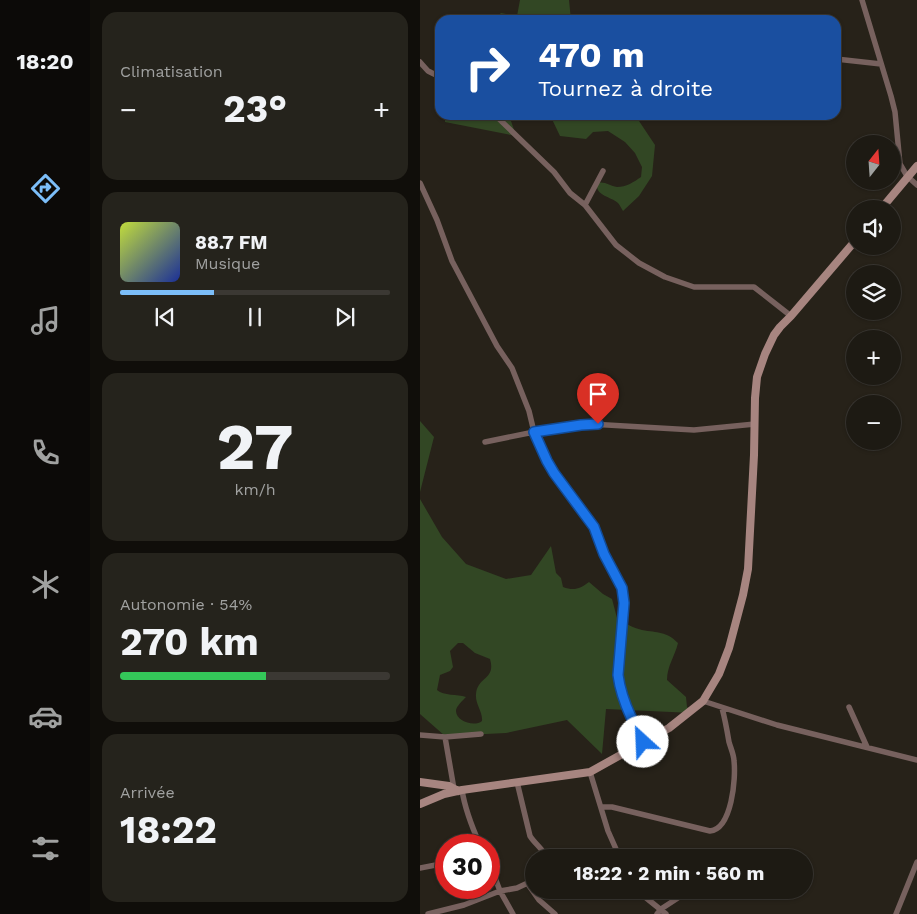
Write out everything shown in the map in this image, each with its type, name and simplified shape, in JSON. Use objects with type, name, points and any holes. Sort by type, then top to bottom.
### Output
[{"type":"main road","points":[[888,200],[917,166]]},
{"type":"main road","points":[[420,804],[458,790],[590,772],[677,723],[703,701],[717,679],[724,662],[743,595],[750,552],[756,386],[760,366],[780,326],[791,316],[846,252]]},
{"type":"main road","points":[[420,782],[437,784],[458,790]]},
{"type":"street","points":[[862,0],[895,112],[900,164],[907,176],[917,185]]},
{"type":"street","points":[[841,60],[881,64]]},
{"type":"street","points":[[420,62],[428,71],[435,74]]},
{"type":"street","points":[[500,120],[554,172],[573,196],[585,205],[612,240],[639,263],[666,277],[694,287],[754,287],[791,316]]},
{"type":"street","points":[[585,205],[603,171]]},
{"type":"street","points":[[420,183],[437,220],[452,261],[497,346],[512,368],[529,411],[534,432],[547,461],[594,527],[604,554],[622,588],[624,603],[618,675],[624,702],[633,720],[641,730],[643,742]]},
{"type":"street","points":[[485,442],[534,432],[590,424],[694,430],[755,424]]},
{"type":"street","points":[[703,701],[777,725],[917,760]]},
{"type":"street","points":[[849,707],[867,747]]},
{"type":"street","points":[[602,807],[612,807],[710,831],[717,829],[728,812],[733,787],[734,762],[722,708]]},
{"type":"street","points":[[420,735],[445,737],[481,734]]},
{"type":"street","points":[[445,737],[458,790],[475,834]]},
{"type":"street","points":[[590,772],[615,849]]},
{"type":"street","points":[[517,782],[530,836],[534,843],[541,849]]},
{"type":"street","points":[[896,914],[917,862]]},
{"type":"street","points":[[420,868],[435,865]]},
{"type":"street","points":[[513,914],[500,891],[517,888],[525,884]]},
{"type":"street","points":[[428,914],[438,913],[479,899]]},
{"type":"street","points":[[538,899],[555,914]]},
{"type":"street","points":[[647,899],[659,911],[666,914]]},
{"type":"street","points":[[659,911],[677,899]]},
{"type":"green space","points":[[520,0],[569,0],[570,15],[517,15]]},
{"type":"green space","points":[[445,120],[511,120],[516,136],[445,122]]},
{"type":"green space","points":[[552,120],[638,120],[655,145],[652,176],[639,196],[623,211],[618,203],[598,191],[597,183],[620,187],[630,184],[641,177],[642,167],[635,153],[625,142],[608,131],[593,132],[586,139],[560,136]]},
{"type":"green space","points":[[420,421],[434,437],[420,492]]},
{"type":"green space","points":[[420,499],[442,537],[466,564],[506,579],[531,575],[551,546],[556,573],[561,578],[563,587],[577,589],[589,582],[612,599],[617,618],[635,628],[662,633],[674,639],[678,643],[668,670],[667,680],[686,697],[687,707],[693,713],[606,709],[602,754],[567,720],[506,733],[445,736],[420,714]],"holes":[[[458,643],[463,643],[475,653],[490,659],[491,671],[477,688],[476,698],[482,721],[475,724],[462,720],[457,714],[457,707],[466,697],[443,693],[437,690],[440,675],[450,671],[453,667],[450,651]]]},
{"type":"route","points":[[598,424],[534,432],[554,473],[594,527],[604,554],[622,588],[624,603],[618,675],[624,702],[633,720],[641,730],[643,742]]}]
